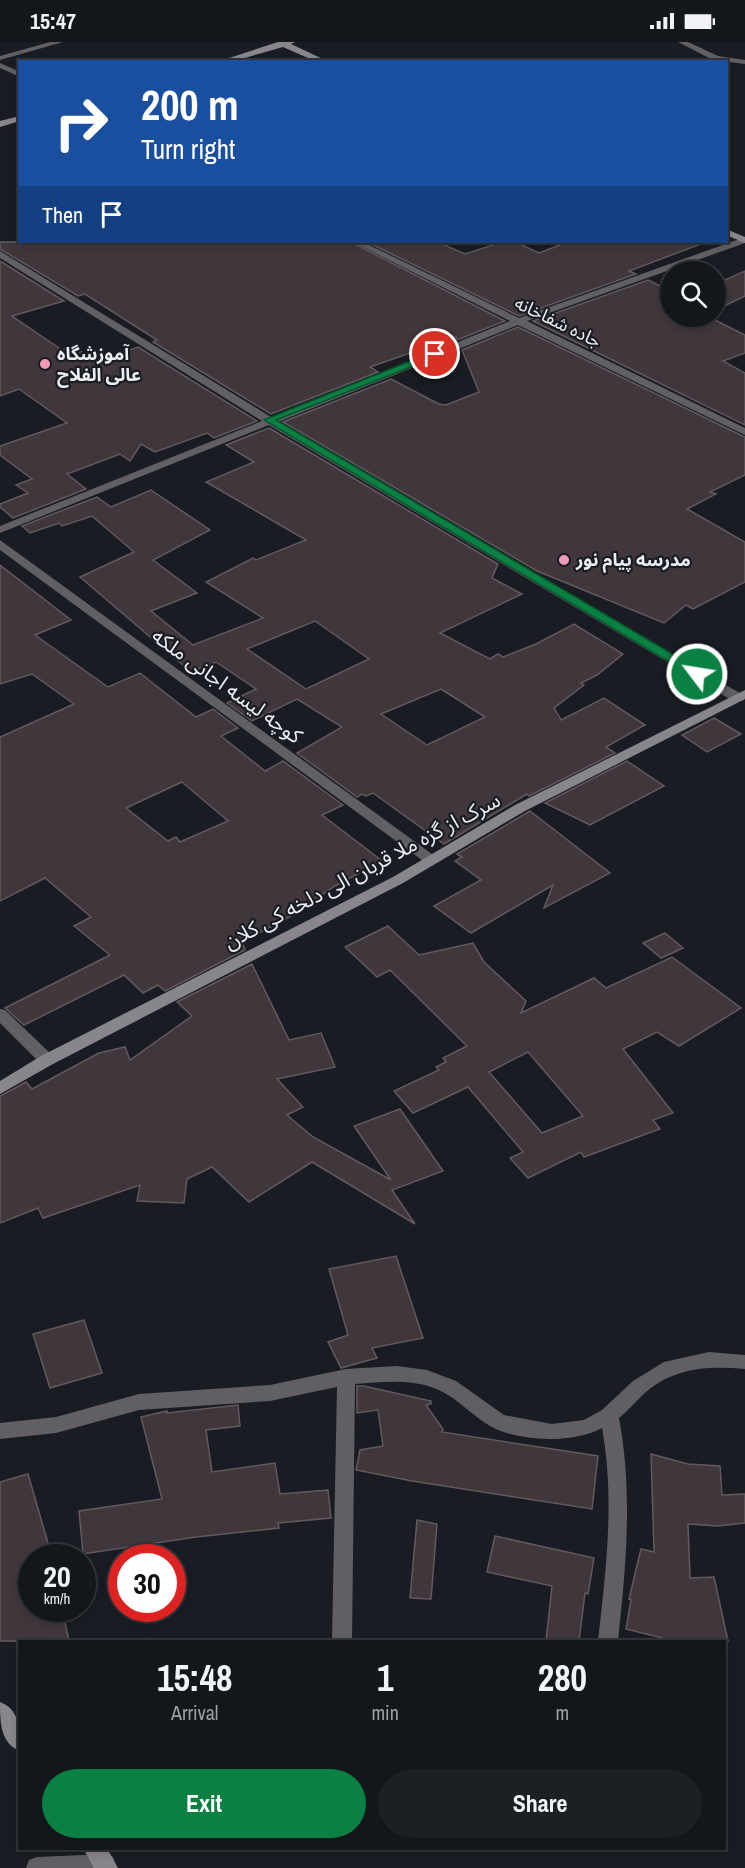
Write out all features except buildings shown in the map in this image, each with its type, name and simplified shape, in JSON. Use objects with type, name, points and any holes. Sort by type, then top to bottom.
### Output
[{"type":"street","points":[[0,58],[59,42]]},
{"type":"street","points":[[682,42],[716,58],[745,62]]},
{"type":"street","points":[[228,60],[285,43],[321,60]]},
{"type":"street","points":[[0,65],[18,74]]},
{"type":"street","points":[[0,124],[18,119]]},
{"type":"street","points":[[728,233],[745,240]]},
{"type":"street","points":[[0,530],[268,420],[519,321],[745,240]]},
{"type":"street","name":"جاده شفاخانه","points":[[359,243],[745,432]]},
{"type":"street","points":[[0,254],[268,420],[741,696]]},
{"type":"street","name":"کوچه لیسه اجانی ملکه","points":[[0,544],[431,860]]},
{"type":"street","name":"سرک از گزه ملا قربان الی دلخه کی کلان","points":[[0,1088],[47,1060],[398,880],[520,808],[741,696]]},
{"type":"street","points":[[0,1014],[47,1060]]},
{"type":"street","points":[[0,1431],[56,1425],[139,1402],[270,1393],[346,1377],[397,1373],[427,1378],[449,1386],[498,1421],[523,1428],[552,1432],[586,1427],[609,1415],[622,1406],[640,1386],[670,1367],[709,1359],[745,1362]]},
{"type":"street","points":[[342,1640],[346,1377]]},
{"type":"street","points":[[608,1640],[618,1540],[617,1449],[609,1415]]},
{"type":"street","points":[[0,1712],[18,1738]]},
{"type":"street","points":[[37,1868],[102,1860]]},
{"type":"place","name":"آموزشگاه عالی الفلاح","points":[[45,364]]},
{"type":"place","name":"مدرسه پیام نور","points":[[564,560]]},
{"type":"route","points":[[435,354],[268,420],[697,674]]}]
